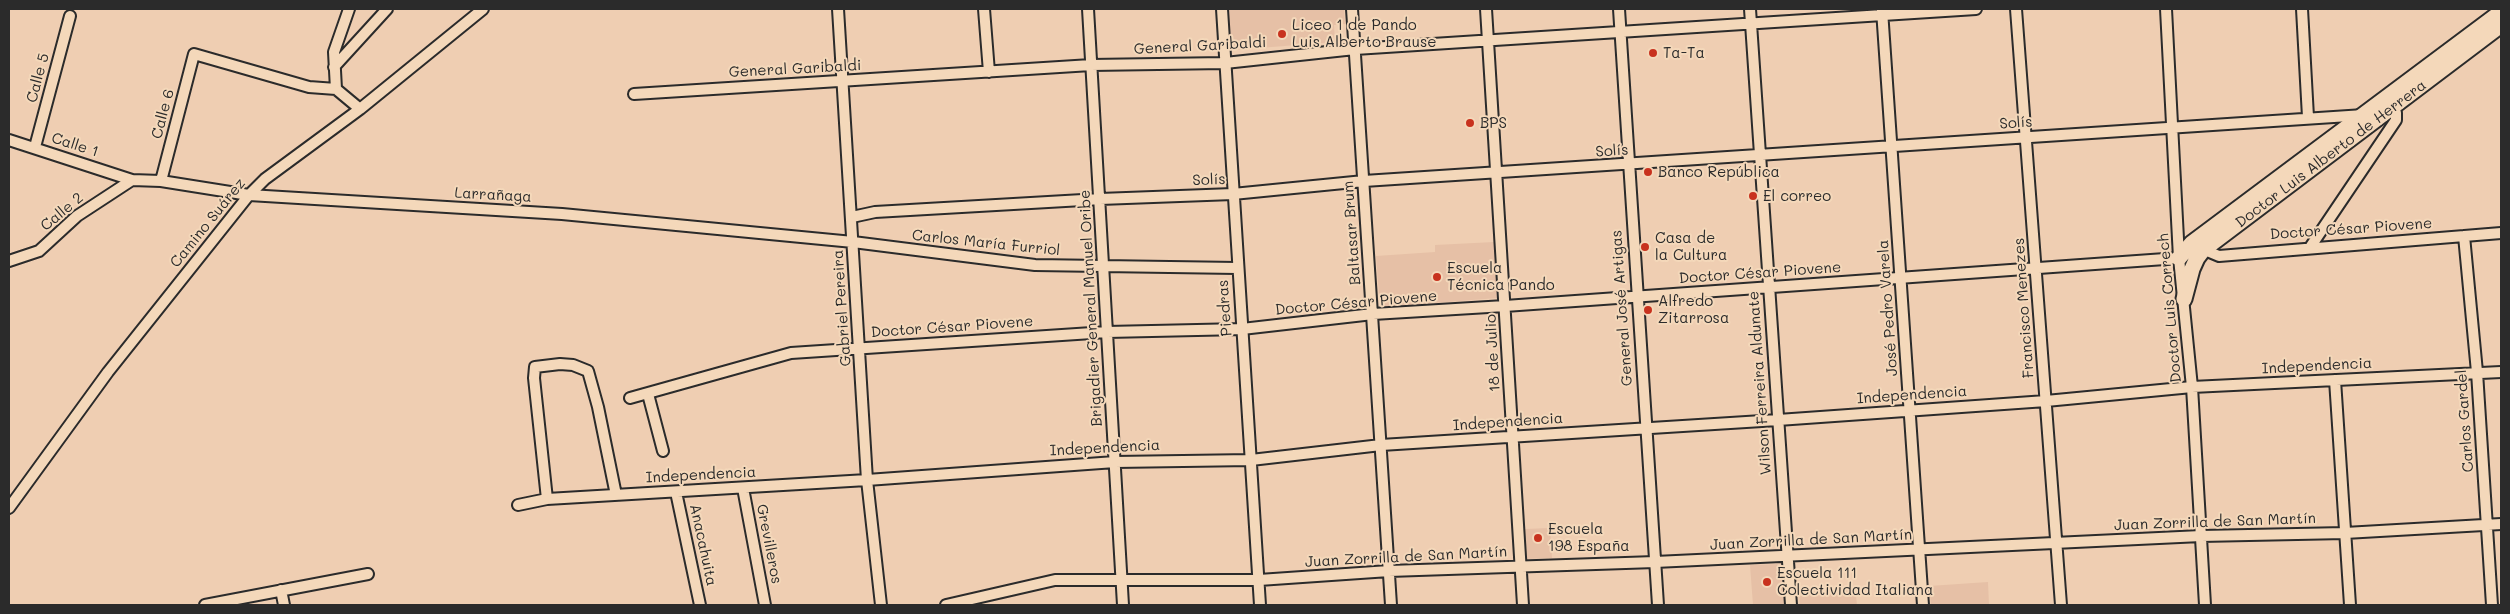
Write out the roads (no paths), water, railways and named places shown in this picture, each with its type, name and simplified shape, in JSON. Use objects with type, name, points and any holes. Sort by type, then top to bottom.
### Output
[{"type":"street","points":[[349,9],[334,52],[336,89],[360,109]]},
{"type":"street","points":[[334,67],[387,9]]},
{"type":"street","name":"Camino Suárez","points":[[9,508],[108,372],[249,195],[265,179],[360,109],[484,9]]},
{"type":"street","name":"Gabriel Pereira","points":[[838,9],[867,480],[881,605]]},
{"type":"street","points":[[984,9],[989,72]]},
{"type":"street","name":"Brigadier General Manuel Oribe","points":[[1088,9],[1123,605]]},
{"type":"street","name":"Piedras","points":[[1222,9],[1237,268],[1260,605]]},
{"type":"street","name":"Baltasar Brum","points":[[1352,9],[1391,605]]},
{"type":"street","name":"18 de Julio","points":[[1486,9],[1523,605]]},
{"type":"street","name":"General José Artigas","points":[[1619,9],[1658,605]]},
{"type":"street","name":"Wilson Ferreira Aldunate","points":[[1750,9],[1791,605]]},
{"type":"street","name":"General Garibaldi","points":[[634,94],[1091,65],[1225,63],[1355,49],[1751,23],[1882,12],[1976,9]]},
{"type":"street","name":"Francisco Menezes","points":[[2016,9],[2061,605]]},
{"type":"street","name":"Doctor Luis Correch","points":[[2166,9],[2180,258],[2192,387],[2205,605]]},
{"type":"street","points":[[2302,9],[2308,117]]},
{"type":"street","name":"José Pedro Varela","points":[[1882,12],[1893,146],[1923,605]]},
{"type":"street","name":"Doctor Luis Alberto de Herrera","points":[[2390,102],[2501,12]]},
{"type":"street","name":"Calle 5","points":[[35,147],[70,16]]},
{"type":"street","name":"Doctor Luis Alberto de Herrera","points":[[2180,258],[2390,102],[2501,26]]},
{"type":"street","name":"Calle 6","points":[[161,181],[194,54],[309,87],[336,89]]},
{"type":"street","points":[[2311,246],[2396,120],[2396,113],[2390,102]]},
{"type":"street","name":"Solís","points":[[852,217],[875,212],[1100,199],[1233,194],[1364,181],[1628,165],[2308,117],[2368,118]]},
{"type":"street","name":"Calle 1","points":[[9,140],[132,180]]},
{"type":"street","name":"Larrañaga","points":[[132,180],[161,181],[249,195],[562,214],[853,242]]},
{"type":"street","name":"Calle 2","points":[[9,261],[18,260],[40,250],[78,216],[132,180]]},
{"type":"street","name":"Doctor César Piovene","points":[[2198,246],[2219,256],[2311,246],[2501,233]]},
{"type":"street","name":"Carlos Gardel","points":[[2464,236],[2476,372],[2492,605]]},
{"type":"street","name":"Carlos María Furriol","points":[[853,242],[1018,263],[1237,268]]},
{"type":"street","name":"Doctor Luis Alberto de Herrera","points":[[2184,299],[2197,258],[2198,246]]},
{"type":"street","points":[[2180,258],[2192,269]]},
{"type":"street","name":"Doctor César Piovene","points":[[630,398],[780,355],[1107,332],[1242,329],[1372,314],[2180,258]]},
{"type":"street","points":[[547,499],[542,476],[534,378],[535,367],[560,364],[574,364],[588,371],[616,495]]},
{"type":"street","name":"Independencia","points":[[518,505],[547,499],[867,480],[1115,462],[1251,460],[1381,445],[1646,429],[2046,401],[2192,387],[2501,372]]},
{"type":"street","points":[[2335,380],[2350,605]]},
{"type":"street","points":[[648,394],[663,451]]},
{"type":"street","name":"Grevilleros","points":[[743,488],[765,605]]},
{"type":"street","name":"Anacahuita","points":[[676,492],[700,605]]},
{"type":"street","name":"Juan Zorrilla de San Martín","points":[[946,605],[983,601],[1055,580],[1258,580],[1389,571],[1520,568],[2201,536],[2345,533],[2501,524]]},
{"type":"street","points":[[205,605],[368,574]]},
{"type":"street","points":[[281,590],[284,605]]},
{"type":"place","name":"Liceo 1 de Pando Luis Alberto Brause","points":[[1282,34]]},
{"type":"place","name":"Ta-Ta","points":[[1653,53]]},
{"type":"place","name":"BPS","points":[[1470,123]]},
{"type":"place","name":"Banco República","points":[[1648,172]]},
{"type":"place","name":"El correo","points":[[1753,196]]},
{"type":"place","name":"Casa de la Cultura","points":[[1645,247]]},
{"type":"place","name":"Escuela Técnica Pando","points":[[1437,277]]},
{"type":"place","name":"Alfredo Zitarrosa","points":[[1648,310]]},
{"type":"place","name":"Escuela 198 España","points":[[1538,538]]},
{"type":"place","name":"Escuela 111 Colectividad Italiana","points":[[1767,582]]}]
